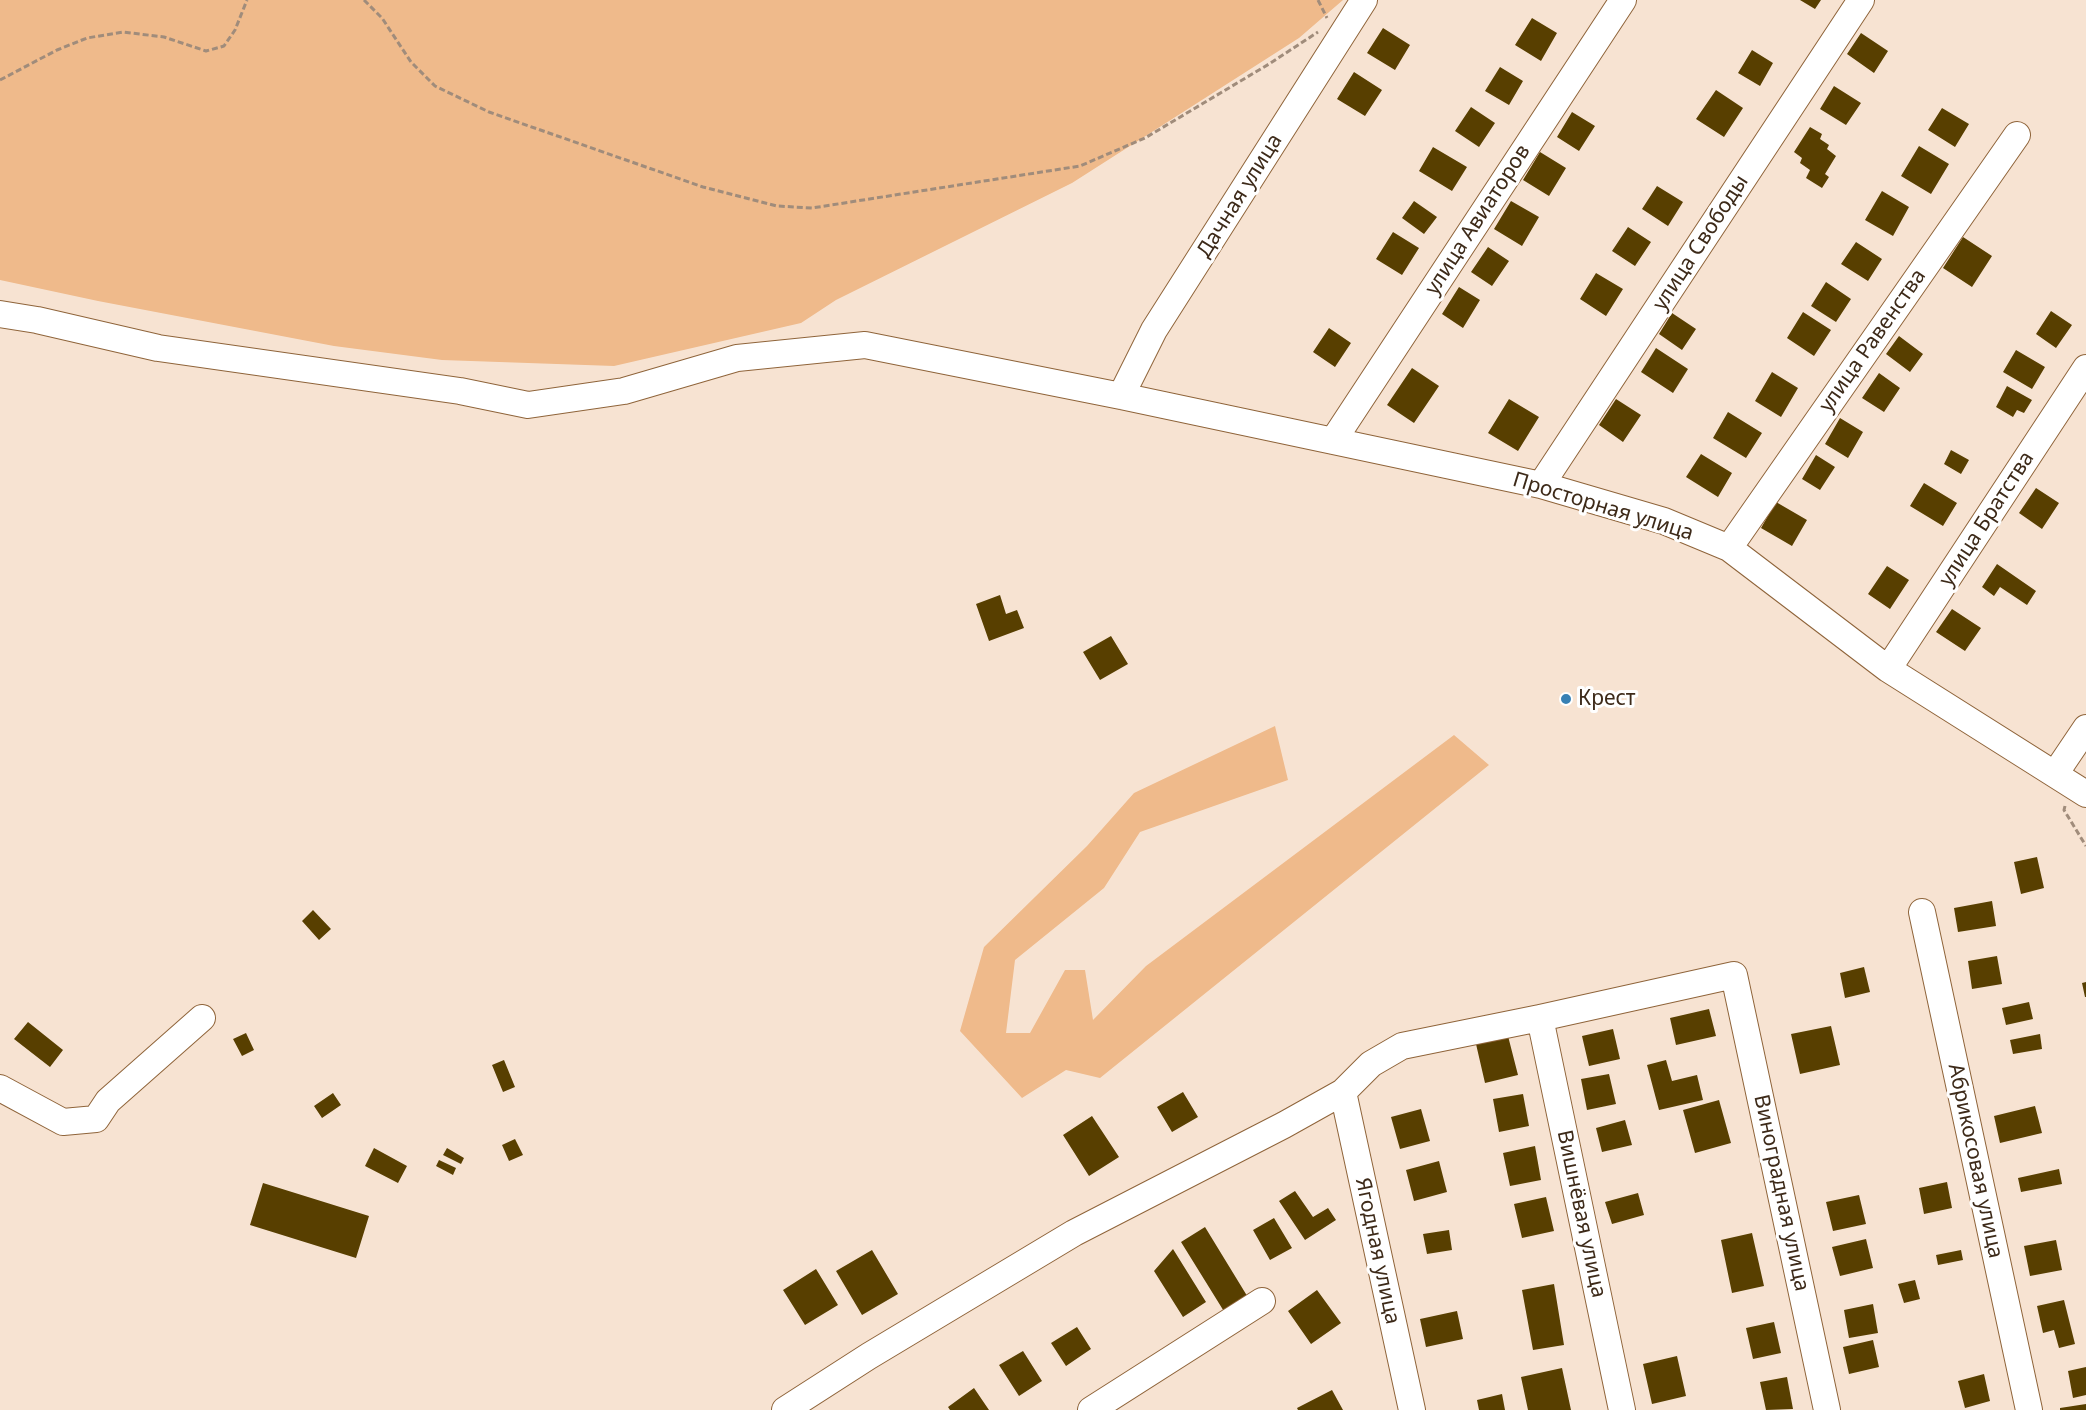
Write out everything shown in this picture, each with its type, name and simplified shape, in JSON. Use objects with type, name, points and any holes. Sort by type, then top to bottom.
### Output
[{"type":"street","name":"Дачная улица","points":[[1121,396],[1154,330],[1364,0]]},
{"type":"street","name":"улица Авиаторов","points":[[1333,441],[1623,0]]},
{"type":"street","name":"улица Свободы","points":[[1540,485],[1861,0]]},
{"type":"street","name":"улица Равенства","points":[[1729,548],[2017,135]]},
{"type":"street","name":"Просторная улица","points":[[0,314],[37,320],[158,348],[460,391],[528,405],[624,391],[737,358],[865,345],[1121,396],[1540,485],[1664,522],[1729,548],[1888,669],[2086,794]]},
{"type":"street","name":"улица Братства","points":[[1888,669],[2086,368]]},
{"type":"street","points":[[2055,774],[2086,728]]},
{"type":"street","name":"Абрикосовая улица","points":[[1922,912],[2029,1410]]},
{"type":"street","name":"Виноградная улица","points":[[1540,1018],[1734,975],[1827,1410]]},
{"type":"street","points":[[0,1088],[63,1122],[96,1119],[108,1101],[202,1018]]},
{"type":"street","points":[[785,1410],[869,1356],[1074,1233],[1284,1125],[1343,1092],[1371,1064],[1402,1046],[1540,1018]]},
{"type":"street","name":"Вишнёвая улица","points":[[1540,1018],[1622,1410]]},
{"type":"street","name":"Ягодная улица","points":[[1343,1092],[1412,1410]]},
{"type":"street","points":[[1091,1410],[1262,1301]]},
{"type":"path","points":[[0,80],[57,50],[87,38],[123,32],[164,37],[206,51],[224,46],[235,30],[247,0]]},
{"type":"path","points":[[364,0],[381,18],[411,62],[435,86],[489,112],[703,187],[777,206],[812,208],[1080,166],[1145,138],[1321,30]]},
{"type":"shaded area","points":[[0,0],[1343,0],[1299,38],[1072,183],[836,300],[801,323],[614,366],[442,360],[334,346],[0,280]]},
{"type":"shaded area","points":[[1275,726],[1288,780],[1140,832],[1104,888],[1015,960],[1006,1033],[1030,1033],[1065,970],[1085,970],[1093,1020],[1146,966],[1454,735],[1489,765],[1100,1078],[1066,1070],[1022,1098],[960,1031],[984,947],[1087,846],[1134,793]]},
{"type":"building","points":[[1800,0],[1821,0],[1815,9]]},
{"type":"building","points":[[1532,18],[1557,33],[1541,61],[1515,45]]},
{"type":"building","points":[[1383,28],[1410,45],[1395,70],[1367,53]]},
{"type":"building","points":[[1861,33],[1888,51],[1874,73],[1847,54]]},
{"type":"building","points":[[1752,50],[1773,63],[1760,86],[1738,73]]},
{"type":"building","points":[[1500,67],[1523,81],[1509,105],[1485,91]]},
{"type":"building","points":[[1354,72],[1382,90],[1365,116],[1337,99]]},
{"type":"building","points":[[1834,86],[1861,103],[1846,125],[1820,109]]},
{"type":"building","points":[[1716,90],[1743,108],[1724,137],[1696,119]]},
{"type":"building","points":[[1471,107],[1495,123],[1479,147],[1455,131]]},
{"type":"building","points":[[1942,108],[1969,124],[1955,147],[1928,130]]},
{"type":"building","points":[[1572,112],[1595,126],[1579,151],[1557,137]]},
{"type":"building","points":[[1810,127],[1822,134],[1820,139],[1829,145],[1827,149],[1836,156],[1825,174],[1829,177],[1822,188],[1806,178],[1810,170],[1800,163],[1802,158],[1794,152]]},
{"type":"building","points":[[1919,146],[1949,164],[1931,194],[1901,176]]},
{"type":"building","points":[[1433,147],[1467,167],[1452,191],[1419,171]]},
{"type":"building","points":[[1540,152],[1566,168],[1549,196],[1523,180]]},
{"type":"building","points":[[1657,186],[1683,202],[1668,226],[1642,209]]},
{"type":"building","points":[[1882,191],[1909,207],[1893,236],[1865,220]]},
{"type":"building","points":[[1414,201],[1437,217],[1424,234],[1402,218]]},
{"type":"building","points":[[1511,201],[1539,217],[1522,246],[1494,229]]},
{"type":"building","points":[[1628,227],[1651,242],[1635,266],[1612,251]]},
{"type":"building","points":[[1393,232],[1419,248],[1402,275],[1376,259]]},
{"type":"building","points":[[1963,237],[1992,256],[1972,287],[1943,268]]},
{"type":"building","points":[[1856,242],[1882,259],[1868,281],[1841,264]]},
{"type":"building","points":[[1488,247],[1509,261],[1492,286],[1471,272]]},
{"type":"building","points":[[1596,273],[1623,289],[1606,316],[1580,299]]},
{"type":"building","points":[[1826,282],[1851,299],[1836,322],[1811,306]]},
{"type":"building","points":[[1459,287],[1480,300],[1463,328],[1442,314]]},
{"type":"building","points":[[2051,311],[2072,325],[2056,348],[2036,334]]},
{"type":"building","points":[[1803,312],[1831,330],[1814,356],[1787,338]]},
{"type":"building","points":[[1672,313],[1696,329],[1682,350],[1659,334]]},
{"type":"building","points":[[1329,328],[1351,343],[1335,367],[1313,352]]},
{"type":"building","points":[[1899,336],[1923,354],[1910,372],[1886,354]]},
{"type":"building","points":[[1656,348],[1688,369],[1673,393],[1641,372]]},
{"type":"building","points":[[2016,350],[2045,367],[2032,389],[2003,372]]},
{"type":"building","points":[[1412,368],[1439,386],[1414,423],[1387,405]]},
{"type":"building","points":[[1772,372],[1798,388],[1781,417],[1755,401]]},
{"type":"building","points":[[1879,373],[1900,388],[1884,412],[1862,398]]},
{"type":"building","points":[[2007,386],[2032,400],[2024,413],[2017,410],[2013,417],[1996,407]]},
{"type":"building","points":[[1509,399],[1539,417],[1518,451],[1488,433]]},
{"type":"building","points":[[1616,399],[1641,415],[1623,442],[1599,425]]},
{"type":"building","points":[[1728,412],[1762,433],[1746,458],[1713,438]]},
{"type":"building","points":[[1840,418],[1863,432],[1848,458],[1825,444]]},
{"type":"building","points":[[1951,450],[1969,460],[1961,474],[1944,464]]},
{"type":"building","points":[[1701,454],[1732,473],[1718,497],[1686,477]]},
{"type":"building","points":[[1816,455],[1835,467],[1820,490],[1802,479]]},
{"type":"building","points":[[1924,483],[1957,503],[1943,526],[1910,506]]},
{"type":"building","points":[[2036,488],[2059,503],[2042,529],[2019,513]]},
{"type":"building","points":[[1776,502],[1807,520],[1792,546],[1761,528]]},
{"type":"building","points":[[1997,564],[2036,591],[2027,605],[2000,587],[1994,596],[1982,587]]},
{"type":"building","points":[[1887,566],[1909,580],[1890,609],[1868,594]]},
{"type":"building","points":[[1000,595],[1006,614],[1017,610],[1024,628],[989,641],[976,604]]},
{"type":"building","points":[[1952,609],[1981,628],[1965,651],[1936,632]]},
{"type":"building","points":[[1111,636],[1128,664],[1100,680],[1083,652]]},
{"type":"building","points":[[2037,857],[2044,888],[2021,894],[2014,862]]},
{"type":"building","points":[[1992,901],[1996,926],[1958,932],[1954,908]]},
{"type":"building","points":[[313,910],[331,929],[319,940],[302,921]]},
{"type":"building","points":[[1997,956],[2002,984],[1972,989],[1968,961]]},
{"type":"building","points":[[1864,967],[1870,992],[1845,998],[1840,973]]},
{"type":"building","points":[[2086,982],[2086,997],[2085,997],[2082,983]]},
{"type":"building","points":[[2029,1002],[2033,1019],[2006,1025],[2002,1008]]},
{"type":"building","points":[[1709,1009],[1716,1036],[1676,1045],[1670,1018]]},
{"type":"building","points":[[28,1022],[63,1050],[50,1067],[14,1039]]},
{"type":"building","points":[[1831,1026],[1840,1065],[1800,1074],[1791,1034]]},
{"type":"building","points":[[1613,1029],[1620,1059],[1589,1066],[1582,1036]]},
{"type":"building","points":[[246,1033],[254,1050],[242,1056],[233,1039]]},
{"type":"building","points":[[2040,1034],[2042,1049],[2013,1054],[2010,1040]]},
{"type":"building","points":[[1508,1036],[1518,1075],[1485,1083],[1476,1044]]},
{"type":"building","points":[[504,1060],[515,1087],[503,1092],[492,1065]]},
{"type":"building","points":[[1666,1060],[1672,1081],[1697,1075],[1703,1100],[1659,1110],[1647,1065]]},
{"type":"building","points":[[1609,1074],[1616,1104],[1587,1110],[1581,1079]]},
{"type":"building","points":[[1183,1092],[1198,1117],[1172,1132],[1157,1107]]},
{"type":"building","points":[[333,1093],[341,1105],[322,1118],[314,1106]]},
{"type":"building","points":[[1523,1094],[1529,1126],[1499,1132],[1493,1099]]},
{"type":"building","points":[[1719,1100],[1731,1143],[1695,1153],[1683,1110]]},
{"type":"building","points":[[2035,1106],[2042,1133],[2000,1143],[1994,1116]]},
{"type":"building","points":[[1421,1109],[1430,1141],[1400,1149],[1391,1117]]},
{"type":"building","points":[[1092,1116],[1119,1157],[1089,1176],[1063,1135]]},
{"type":"building","points":[[1625,1120],[1632,1145],[1602,1152],[1596,1128]]},
{"type":"building","points":[[515,1139],[523,1155],[509,1161],[502,1145]]},
{"type":"building","points":[[1535,1146],[1541,1180],[1510,1186],[1503,1153]]},
{"type":"building","points":[[374,1148],[407,1166],[398,1183],[365,1166]]},
{"type":"building","points":[[447,1148],[464,1158],[461,1164],[443,1155]]},
{"type":"building","points":[[439,1160],[456,1168],[453,1175],[436,1166]]},
{"type":"building","points":[[1439,1161],[1447,1192],[1414,1201],[1406,1170]]},
{"type":"building","points":[[2059,1169],[2062,1184],[2021,1192],[2018,1178]]},
{"type":"building","points":[[1947,1182],[1952,1208],[1924,1214],[1919,1188]]},
{"type":"building","points":[[263,1183],[369,1216],[356,1258],[250,1225]]},
{"type":"building","points":[[1295,1191],[1313,1217],[1328,1208],[1336,1220],[1305,1240],[1279,1201]]},
{"type":"building","points":[[1638,1193],[1644,1215],[1612,1224],[1605,1202]]},
{"type":"building","points":[[1859,1195],[1866,1224],[1833,1231],[1826,1202]]},
{"type":"building","points":[[1546,1197],[1554,1231],[1522,1238],[1514,1204]]},
{"type":"building","points":[[1274,1218],[1292,1248],[1270,1260],[1253,1230]]},
{"type":"building","points":[[1205,1227],[1249,1299],[1225,1313],[1181,1242]]},
{"type":"building","points":[[1449,1230],[1452,1250],[1427,1254],[1423,1234]]},
{"type":"building","points":[[1752,1233],[1764,1286],[1732,1293],[1721,1240]]},
{"type":"building","points":[[1866,1239],[1873,1268],[1840,1276],[1832,1247]]},
{"type":"building","points":[[2056,1240],[2062,1270],[2030,1276],[2024,1246]]},
{"type":"building","points":[[1173,1249],[1206,1302],[1183,1317],[1154,1271]]},
{"type":"building","points":[[872,1250],[898,1294],[862,1315],[836,1271]]},
{"type":"building","points":[[1961,1250],[1963,1260],[1938,1265],[1936,1255]]},
{"type":"building","points":[[816,1269],[838,1305],[805,1325],[783,1290]]},
{"type":"building","points":[[1915,1280],[1920,1299],[1904,1303],[1898,1284]]},
{"type":"building","points":[[1554,1284],[1564,1345],[1533,1350],[1522,1290]]},
{"type":"building","points":[[1317,1290],[1341,1323],[1311,1344],[1288,1311]]},
{"type":"building","points":[[2064,1300],[2075,1344],[2059,1348],[2054,1330],[2043,1333],[2037,1306]]},
{"type":"building","points":[[1873,1304],[1878,1333],[1849,1338],[1844,1310]]},
{"type":"building","points":[[1457,1311],[1463,1339],[1426,1347],[1420,1319]]},
{"type":"building","points":[[1774,1322],[1781,1353],[1753,1359],[1746,1328]]},
{"type":"building","points":[[1077,1327],[1091,1349],[1066,1366],[1051,1343]]},
{"type":"building","points":[[1873,1340],[1879,1367],[1849,1374],[1843,1347]]},
{"type":"building","points":[[1023,1351],[1042,1381],[1019,1396],[999,1365]]},
{"type":"building","points":[[1677,1356],[1686,1396],[1652,1404],[1643,1364]]},
{"type":"building","points":[[2086,1367],[2086,1395],[2073,1398],[2068,1371]]},
{"type":"building","points":[[1562,1368],[1571,1410],[1528,1410],[1521,1377]]},
{"type":"building","points":[[1984,1374],[1990,1401],[1965,1408],[1958,1381]]},
{"type":"building","points":[[1787,1377],[1793,1409],[1766,1410],[1760,1382]]},
{"type":"building","points":[[974,1388],[989,1410],[950,1410],[948,1407]]},
{"type":"building","points":[[1332,1390],[1343,1410],[1298,1410],[1297,1408]]},
{"type":"building","points":[[1502,1394],[1505,1410],[1479,1410],[1477,1400]]},
{"type":"building","points":[[2086,1404],[2086,1410],[2060,1410],[2060,1408]]},
{"type":"place","name":"Крест","points":[[1566,699]]}]
